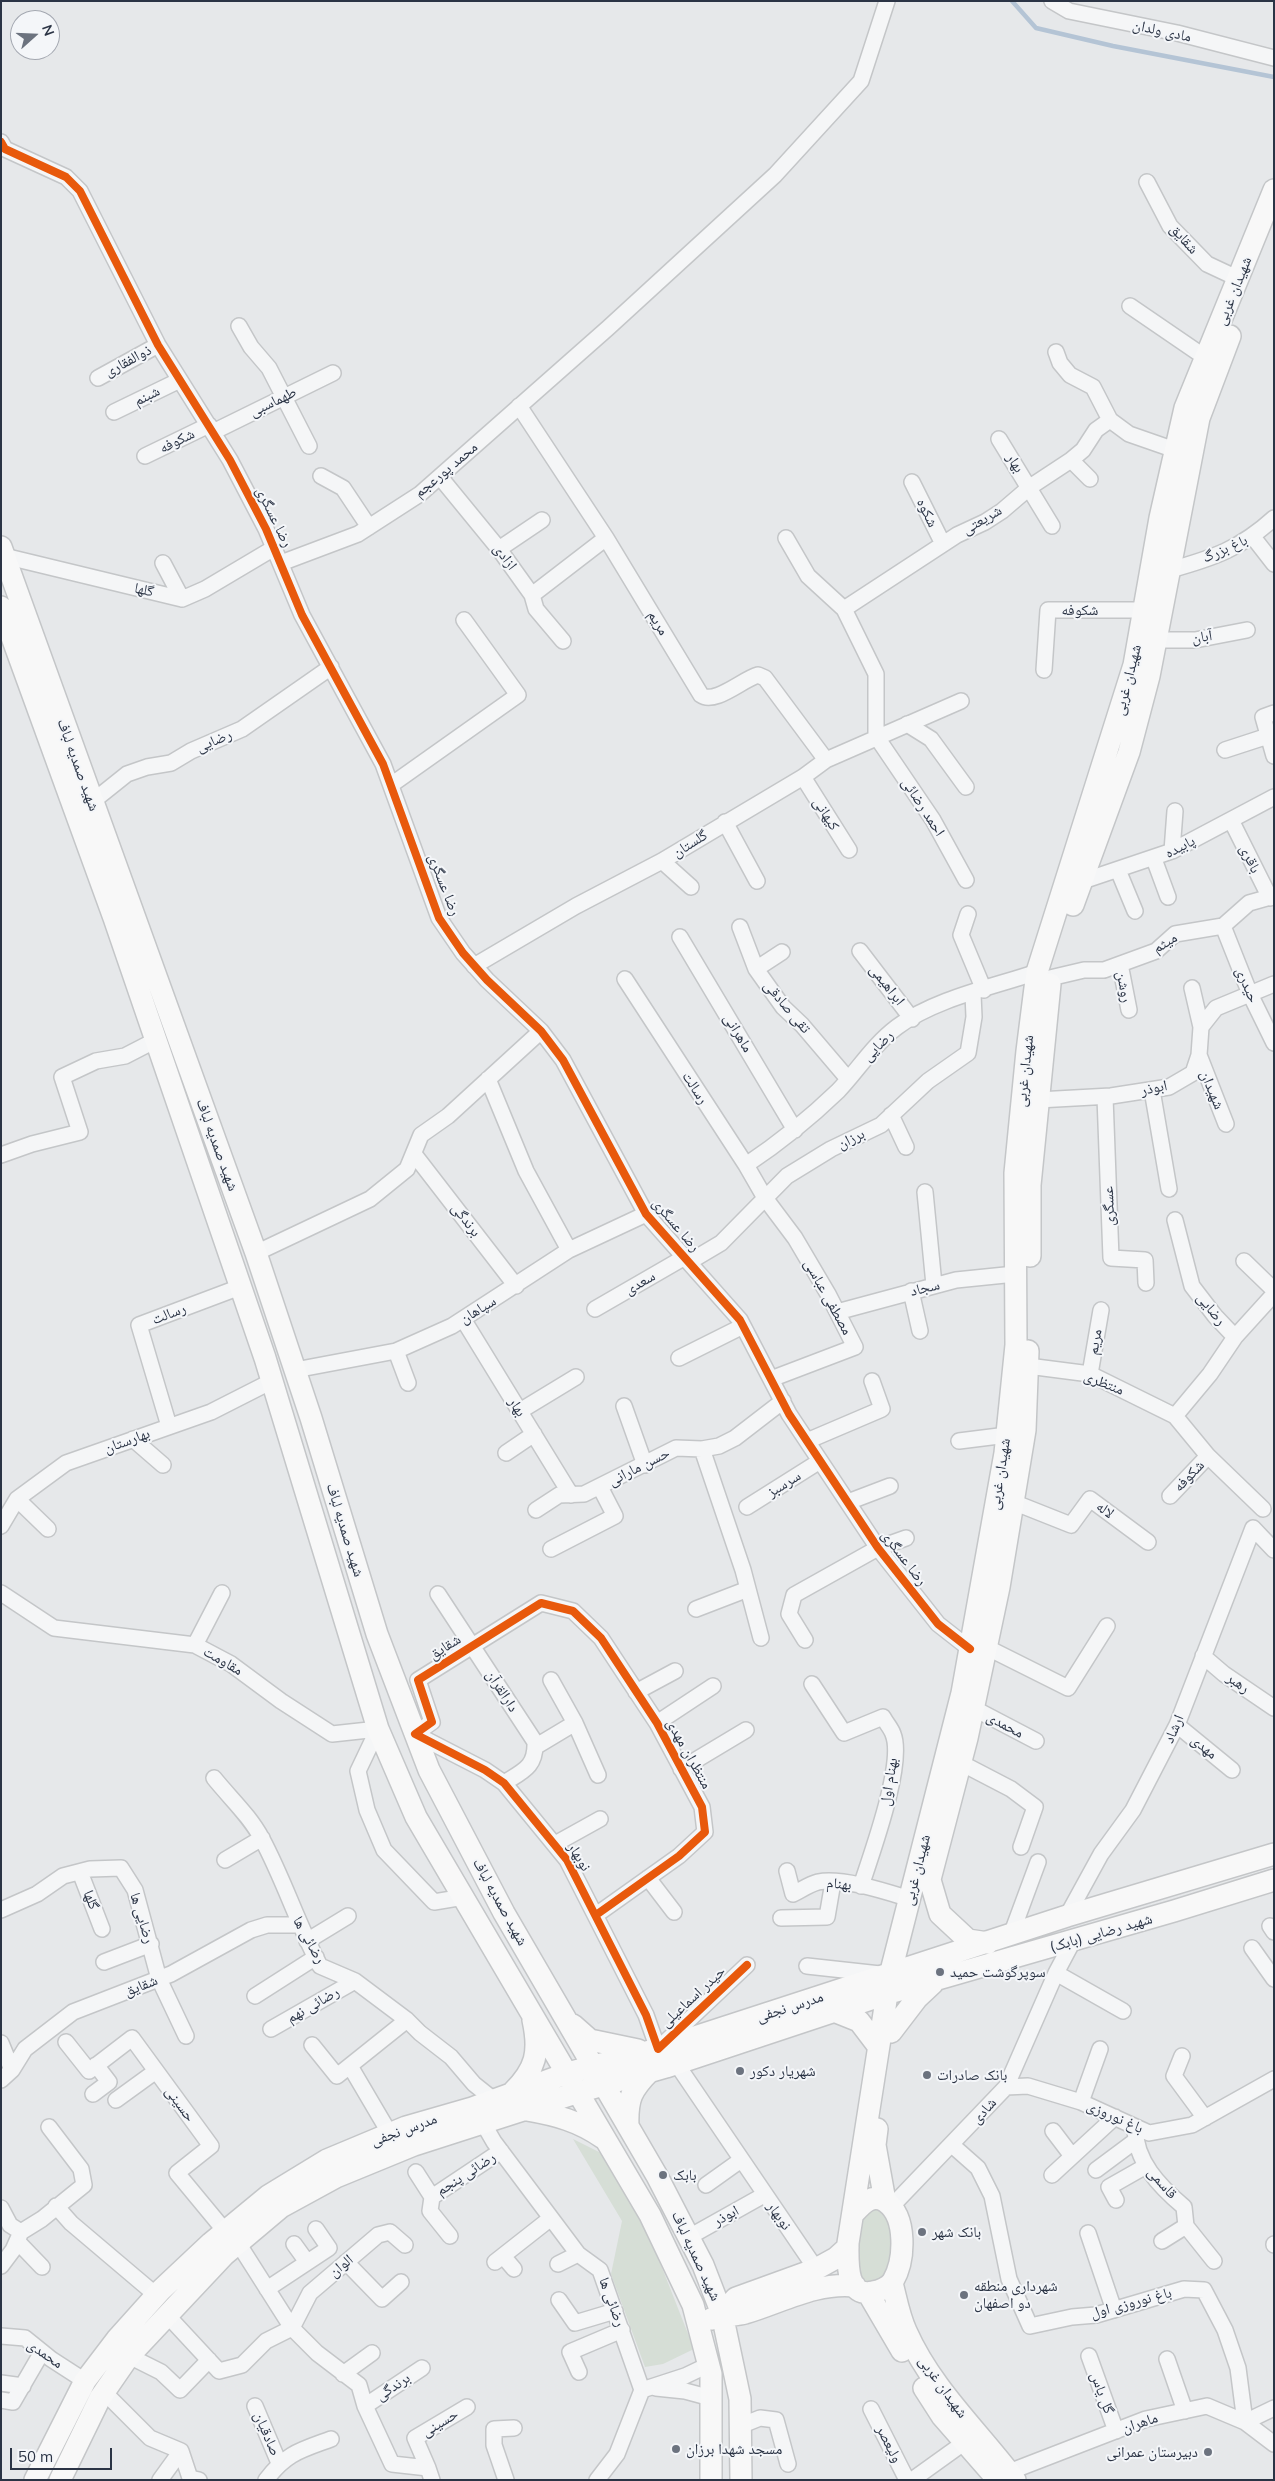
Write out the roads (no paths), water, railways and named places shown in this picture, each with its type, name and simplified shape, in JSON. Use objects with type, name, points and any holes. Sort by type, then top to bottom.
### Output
[{"type":"main road","name":"شهیدان غربی","points":[[894,1983],[930,1880],[973,1708],[978,1648],[999,1534],[1006,1435],[1016,1345],[1015,1173],[1027,1051],[1044,975],[1131,674],[1160,518],[1185,408],[1274,190]]},
{"type":"main road","name":"شهیدان غربی","points":[[999,1534],[1013,1502],[1025,1430],[1028,1366],[1030,1184],[1038,1100],[1044,975],[1095,847],[1129,752],[1156,640],[1199,418],[1274,224]]},
{"type":"main road","name":"شهید صمدیه لباف","points":[[3,551],[92,802],[109,877],[156,1040],[272,1381],[378,1729],[416,1817],[608,2141],[650,2215],[693,2304],[708,2365],[711,2398],[711,2480]]},
{"type":"main road","name":"شهید صمدیه لباف","points":[[1,606],[256,1254],[295,1370],[377,1634],[429,1770],[494,1894],[628,2126],[703,2265],[722,2314],[740,2399],[741,2480]]},
{"type":"main road","name":"شهیدان غربی","points":[[854,2212],[910,1899],[962,1693],[978,1648]]},
{"type":"main road","name":"شهید رضایی (بابک)","points":[[894,1983],[1011,1935],[1067,1916],[1274,1854]]},
{"type":"main road","points":[[930,1880],[940,1914],[968,1940],[988,1943]]},
{"type":"main road","name":"شهید رضایی (بابک)","points":[[894,1983],[937,1980],[1274,1880]]},
{"type":"main road","points":[[834,2011],[859,2021],[885,2039],[917,1998],[937,1980]]},
{"type":"main road","name":"مدرس نجفی","points":[[60,2480],[104,2392],[129,2356],[167,2315],[268,2196],[327,2160],[390,2134],[510,2101],[579,2092],[604,2085],[652,2057],[676,2063],[834,2011],[894,1983]]},
{"type":"main road","name":"مدرس نجفی","points":[[35,2480],[86,2380],[117,2339],[156,2295],[232,2237],[281,2207],[336,2177],[414,2145],[483,2123],[510,2101],[568,2073],[593,2066],[652,2057],[894,1983]]},
{"type":"main road","points":[[531,2010],[538,2042],[535,2057],[528,2077],[510,2101],[584,2125],[608,2141]]},
{"type":"main road","points":[[565,2018],[590,2040],[652,2057],[635,2086],[627,2105],[628,2126]]},
{"type":"main road","name":"شهیدان غربی","points":[[885,2039],[875,2145],[888,2204]]},
{"type":"main road","points":[[698,2324],[722,2314],[743,2314],[822,2287],[840,2284],[861,2290],[880,2291],[892,2283],[901,2255],[900,2225],[896,2212],[888,2204],[875,2198],[865,2201],[854,2212],[848,2247],[849,2277],[861,2290]]},
{"type":"main road","points":[[722,2314],[736,2298],[816,2269],[836,2258],[848,2247]]},
{"type":"main road","name":"شهیدان غربی","points":[[892,2283],[905,2330],[922,2361],[946,2397],[1007,2477]]},
{"type":"main road","name":"شهیدان غربی","points":[[861,2290],[889,2326],[911,2369],[942,2416],[965,2442],[1007,2477]]},
{"type":"street","name":"محمد پورعجم","points":[[280,563],[358,534],[420,494],[775,175],[835,112],[861,80],[887,1]]},
{"type":"street","name":"مادی ولدان","points":[[1052,1],[1068,11],[1177,33],[1274,58]]},
{"type":"street","name":"رضا عسگری","points":[[1,142],[5,149],[45,165],[66,177],[80,190],[158,345],[230,460],[274,548],[302,615],[383,764],[439,918],[474,966],[541,1031],[563,1060],[646,1214],[743,1326],[783,1402],[878,1548],[938,1624],[978,1648],[1068,1688],[1107,1626]]},
{"type":"street","name":"شقایق","points":[[1147,182],[1170,226],[1207,264],[1239,279]]},
{"type":"street","points":[[1130,306],[1206,358]]},
{"type":"street","points":[[238,326],[251,347],[270,368],[309,446]]},
{"type":"street","name":"ذوالفقاری","points":[[98,378],[158,345]]},
{"type":"street","points":[[1056,352],[1060,362],[1070,375],[1092,387],[1110,420],[1128,434],[1175,450]]},
{"type":"street","name":"طهماسبی","points":[[211,428],[285,397],[333,373]]},
{"type":"street","name":"شبنم","points":[[114,412],[180,380]]},
{"type":"street","name":"مریم","points":[[519,406],[606,538],[701,695],[708,698],[716,696],[758,675],[765,678],[826,760]]},
{"type":"street","name":"شریعتی","points":[[844,609],[943,544],[986,522],[1030,487],[1071,460],[1082,450],[1096,430],[1110,420]]},
{"type":"street","name":"شکوفه","points":[[145,456],[211,428]]},
{"type":"street","name":"بهار","points":[[999,439],[1030,487],[1052,526]]},
{"type":"street","points":[[1071,460],[1090,479]]},
{"type":"street","points":[[321,476],[343,488],[369,527]]},
{"type":"street","name":"ازادی","points":[[440,478],[499,549],[532,594],[536,609],[564,641]]},
{"type":"street","name":"شکوه","points":[[912,482],[943,544]]},
{"type":"street","name":"باغ بزرگ","points":[[1170,570],[1214,557],[1253,537],[1274,518]]},
{"type":"street","points":[[499,549],[542,520]]},
{"type":"street","points":[[1253,537],[1274,564]]},
{"type":"street","points":[[532,594],[606,538]]},
{"type":"street","points":[[786,538],[808,576],[844,609],[876,674],[876,736]]},
{"type":"street","points":[[163,563],[182,598],[205,589],[274,548]]},
{"type":"street","name":"گلها","points":[[3,551],[182,598]]},
{"type":"street","name":"شکوفه","points":[[1044,670],[1048,610],[1143,610]]},
{"type":"street","points":[[391,785],[518,695],[464,620]]},
{"type":"street","name":"آبان","points":[[1156,640],[1195,640],[1247,630]]},
{"type":"street","name":"رضایی","points":[[92,802],[127,774],[147,767],[171,763],[191,751],[242,729],[331,667]]},
{"type":"street","name":"گلستان","points":[[474,966],[576,906],[662,861],[802,777],[826,760],[876,736],[961,701]]},
{"type":"street","points":[[1268,715],[1268,736],[1274,756]]},
{"type":"street","points":[[906,724],[931,739],[966,787]]},
{"type":"street","name":"احمد رضائی","points":[[876,736],[933,820],[966,880]]},
{"type":"street","points":[[1225,750],[1268,736]]},
{"type":"street","name":"کیهانی","points":[[802,777],[849,850]]},
{"type":"street","name":"پابیده","points":[[1080,882],[1154,859],[1274,797]]},
{"type":"street","points":[[1172,851],[1175,811]]},
{"type":"street","name":"باقری","points":[[1231,820],[1272,897]]},
{"type":"street","points":[[725,822],[757,881]]},
{"type":"street","points":[[1154,859],[1168,898]]},
{"type":"street","points":[[662,861],[691,887]]},
{"type":"street","points":[[1118,870],[1135,911]]},
{"type":"street","points":[[1223,926],[1249,903],[1272,897]]},
{"type":"street","points":[[968,914],[961,935],[978,992]]},
{"type":"street","name":"میثم","points":[[1044,975],[1084,970],[1104,970],[1156,951],[1175,934],[1223,926]]},
{"type":"street","name":"حیدری","points":[[1223,926],[1250,994],[1274,1043]]},
{"type":"street","name":"تقی صادقی","points":[[740,927],[756,969],[782,1007],[802,1025],[848,1079]]},
{"type":"street","name":"ماهرانی","points":[[680,937],[795,1130]]},
{"type":"street","name":"ابراهیمی","points":[[860,951],[912,1019]]},
{"type":"street","points":[[756,969],[782,952]]},
{"type":"street","name":"روشن","points":[[1120,964],[1129,1010]]},
{"type":"street","name":"رضایی","points":[[746,1165],[795,1130],[848,1079],[872,1049],[898,1027],[938,1004],[1044,975]]},
{"type":"street","name":"رسالت","points":[[624,979],[766,1198]]},
{"type":"street","points":[[1201,1027],[1216,1008],[1274,984]]},
{"type":"street","name":"ابوذر","points":[[1038,1100],[1105,1097],[1152,1090],[1169,1086],[1192,1073],[1199,1055],[1201,1027],[1192,988]]},
{"type":"street","name":"برزان","points":[[687,1260],[721,1243],[787,1176],[831,1149],[881,1124],[928,1081],[968,1053],[978,992]]},
{"type":"street","points":[[256,1254],[370,1199],[407,1169],[421,1135],[448,1116],[541,1031]]},
{"type":"street","points":[[1,1155],[32,1144],[80,1132],[62,1077],[96,1061],[125,1056],[156,1040]]},
{"type":"street","name":"شهیدان","points":[[1199,1055],[1226,1124]]},
{"type":"street","points":[[488,1079],[526,1171],[569,1250]]},
{"type":"street","points":[[1152,1090],[1170,1190]]},
{"type":"street","name":"عسگری","points":[[1105,1097],[1111,1258],[1145,1260],[1146,1283]]},
{"type":"street","points":[[891,1115],[906,1146]]},
{"type":"street","name":"برندگی","points":[[414,1154],[516,1286]]},
{"type":"street","points":[[925,1192],[934,1285]]},
{"type":"street","name":"مصطفی عباسی","points":[[766,1198],[795,1238],[855,1347],[771,1379]]},
{"type":"street","name":"سپاهان","points":[[295,1370],[396,1351],[463,1319],[569,1250],[646,1214]]},
{"type":"street","name":"رضایی","points":[[1175,1220],[1192,1286],[1215,1316],[1235,1337]]},
{"type":"street","name":"سعدی","points":[[595,1310],[687,1260]]},
{"type":"street","points":[[1244,1261],[1274,1290]]},
{"type":"street","name":"سجاد","points":[[837,1312],[956,1280],[1015,1274]]},
{"type":"street","name":"رسالت","points":[[168,1426],[139,1325],[240,1286]]},
{"type":"street","points":[[912,1291],[920,1331]]},
{"type":"street","points":[[1175,1416],[1210,1374],[1235,1337],[1274,1294]]},
{"type":"street","name":"مریم","points":[[1090,1374],[1101,1310]]},
{"type":"street","name":"بهار","points":[[463,1319],[571,1495]]},
{"type":"street","points":[[679,1358],[743,1326]]},
{"type":"street","points":[[396,1351],[408,1383]]},
{"type":"street","name":"منتظری","points":[[1028,1366],[1090,1374],[1175,1416],[1208,1456],[1263,1509]]},
{"type":"street","points":[[520,1411],[576,1377]]},
{"type":"street","name":"بهارستان","points":[[1,1526],[17,1499],[66,1463],[211,1412],[272,1381]]},
{"type":"street","points":[[807,1441],[882,1409],[872,1381]]},
{"type":"street","name":"حسن مارانی","points":[[536,1510],[559,1495],[584,1494],[600,1487],[676,1448],[692,1447],[702,1450],[719,1446],[735,1438],[783,1402]]},
{"type":"street","points":[[624,1406],[645,1465]]},
{"type":"street","points":[[506,1453],[534,1434]]},
{"type":"street","points":[[959,1441],[1006,1435]]},
{"type":"street","points":[[133,1439],[163,1465]]},
{"type":"street","points":[[702,1450],[748,1589],[761,1638]]},
{"type":"street","name":"شکوفه","points":[[1170,1496],[1208,1456]]},
{"type":"street","name":"سرسبز","points":[[747,1507],[820,1461]]},
{"type":"street","points":[[848,1502],[890,1486]]},
{"type":"street","points":[[551,1550],[615,1516],[600,1487]]},
{"type":"street","points":[[17,1499],[48,1529]]},
{"type":"street","name":"لاله","points":[[1013,1502],[1071,1525],[1090,1499],[1148,1542]]},
{"type":"street","name":"ارشاد","points":[[1067,1916],[1101,1854],[1133,1810],[1177,1725],[1253,1528],[1274,1550]]},
{"type":"street","points":[[806,1640],[789,1614],[794,1595],[878,1548],[906,1538]]},
{"type":"street","points":[[696,1608],[748,1589]]},
{"type":"street","name":"مقاومت","points":[[1,1593],[54,1628],[195,1645],[231,1664],[332,1734],[378,1729]]},
{"type":"street","points":[[195,1645],[222,1593]]},
{"type":"street","name":"دارالقرآن","points":[[438,1594],[535,1742],[535,1747]]},
{"type":"street","name":"شقایق","points":[[414,1734],[432,1722],[418,1680],[541,1603]]},
{"type":"street","name":"منتظران مهدی","points":[[541,1603],[573,1611],[601,1638],[657,1723],[702,1807],[705,1832],[679,1856],[596,1915]]},
{"type":"street","name":"رهبر","points":[[1203,1656],[1224,1674],[1274,1708]]},
{"type":"street","points":[[636,1692],[675,1670]]},
{"type":"street","points":[[551,1680],[576,1723],[598,1775]]},
{"type":"street","name":"بهنام اول","points":[[812,1684],[844,1733],[883,1717],[894,1735],[894,1765],[885,1810],[861,1886]]},
{"type":"street","points":[[657,1723],[713,1686]]},
{"type":"street","name":"محمدی","points":[[973,1708],[1036,1741]]},
{"type":"street","points":[[504,1783],[527,1768],[535,1757],[535,1747],[576,1723]]},
{"type":"street","name":"مهدی","points":[[1177,1725],[1232,1770]]},
{"type":"street","points":[[378,1729],[358,1771],[367,1810],[384,1850],[434,1902],[464,1897]]},
{"type":"street","points":[[681,1769],[746,1730]]},
{"type":"street","name":"نوبهار","points":[[414,1734],[485,1770],[504,1783],[567,1860],[646,2015],[652,2057]]},
{"type":"street","points":[[960,1763],[1011,1789],[1035,1807],[1021,1847]]},
{"type":"street","name":"رضائی ها","points":[[214,1778],[249,1818],[262,1838],[299,1925],[320,1966],[355,1981],[450,2057],[474,2084],[510,2101]]},
{"type":"street","points":[[555,1844],[600,1818]]},
{"type":"street","points":[[225,1860],[262,1838]]},
{"type":"street","points":[[1011,1935],[1038,1862]]},
{"type":"street","name":"رضایی ها","points":[[1,1910],[37,1894],[63,1876],[80,1872],[121,1868],[135,1890],[160,1979],[186,2036]]},
{"type":"street","name":"بهنام","points":[[787,1871],[793,1894],[818,1882],[832,1882],[861,1886],[910,1899]]},
{"type":"street","name":"گلها","points":[[80,1872],[102,1929]]},
{"type":"street","points":[[648,1878],[674,1912]]},
{"type":"street","points":[[781,1918],[827,1917],[832,1882]]},
{"type":"street","points":[[307,1941],[348,1916]]},
{"type":"street","name":"شقایق","points":[[7,2075],[25,2049],[73,2012],[160,1979],[208,1956],[233,1938],[251,1930],[267,1925],[299,1925]]},
{"type":"street","name":"شادی","points":[[888,2204],[952,2146],[1006,2087],[1056,1973],[1073,1941]]},
{"type":"street","points":[[104,1962],[151,1944]]},
{"type":"street","points":[[1252,1948],[1274,1979]]},
{"type":"street","points":[[255,1996],[316,1957]]},
{"type":"street","name":"حیدر اسماعیلی","points":[[652,2057],[747,1965]]},
{"type":"street","points":[[807,1966],[894,1983]]},
{"type":"street","points":[[1056,1973],[1123,2011]]},
{"type":"street","name":"رضائی نهم","points":[[271,2029],[355,1981]]},
{"type":"street","points":[[312,2045],[337,2076],[406,2020]]},
{"type":"street","name":"حسینی","points":[[96,2066],[132,2038],[211,2146],[177,2173],[232,2237],[292,2328],[317,2353],[359,2385],[365,2406],[392,2464],[430,2474]]},
{"type":"street","points":[[66,2042],[89,2071],[96,2066],[109,2082],[93,2094]]},
{"type":"street","points":[[1,2043],[7,2075]]},
{"type":"street","points":[[1081,2102],[1100,2049]]},
{"type":"street","points":[[1182,2056],[1174,2076],[1205,2118]]},
{"type":"street","name":"نوبهار","points":[[676,2063],[816,2269]]},
{"type":"street","points":[[350,2066],[390,2134]]},
{"type":"street","points":[[116,2100],[156,2071]]},
{"type":"street","name":"باغ نوروزی","points":[[1006,2087],[1028,2086],[1081,2102],[1115,2117],[1135,2134],[1192,2125],[1273,2082]]},
{"type":"street","points":[[1052,2175],[1115,2117]]},
{"type":"street","name":"رضائی ها","points":[[483,2123],[501,2151],[578,2254],[600,2270],[642,2390]]},
{"type":"street","points":[[1,2266],[19,2236],[84,2186],[81,2169],[48,2127]]},
{"type":"street","points":[[1053,2131],[1072,2156]]},
{"type":"street","points":[[1096,2170],[1135,2134]]},
{"type":"street","name":"قاسمی","points":[[1135,2134],[1146,2166],[1164,2190],[1184,2207],[1186,2226],[1214,2260]]},
{"type":"street","name":"باغ نوروزی اول","points":[[952,2146],[978,2168],[992,2196],[1009,2279],[1030,2326],[1114,2310],[1184,2289],[1204,2290],[1225,2330],[1238,2368],[1245,2422]]},
{"type":"street","name":"رضائی پنجم","points":[[432,2197],[501,2151]]},
{"type":"street","points":[[706,2185],[741,2160]]},
{"type":"street","points":[[1116,2200],[1109,2187],[1146,2166]]},
{"type":"street","points":[[416,2172],[432,2197],[430,2211],[450,2236]]},
{"type":"street","name":"ابوذر","points":[[689,2237],[764,2195]]},
{"type":"street","points":[[56,2206],[71,2223],[156,2295]]},
{"type":"street","points":[[1,2208],[10,2225],[42,2267]]},
{"type":"street","points":[[514,2269],[499,2259],[551,2218]]},
{"type":"street","points":[[1162,2241],[1186,2226]]},
{"type":"street","points":[[267,2289],[329,2248],[316,2229]]},
{"type":"street","name":"الوان","points":[[292,2328],[310,2293],[378,2235],[390,2232],[406,2245]]},
{"type":"street","points":[[1088,2233],[1114,2310]]},
{"type":"street","points":[[294,2244],[307,2262]]},
{"type":"street","points":[[558,2264],[578,2254]]},
{"type":"street","points":[[346,2262],[382,2299],[400,2282]]},
{"type":"street","points":[[559,2300],[575,2324],[615,2311]]},
{"type":"street","points":[[167,2315],[219,2371],[242,2365],[266,2341],[292,2328]]},
{"type":"street","points":[[579,2372],[570,2352],[622,2330]]},
{"type":"street","name":"محمدی","points":[[1,2336],[25,2338],[42,2352],[86,2380]]},
{"type":"street","points":[[1,2400],[14,2402],[42,2352]]},
{"type":"street","points":[[343,2374],[372,2353]]},
{"type":"street","points":[[129,2356],[160,2372],[180,2390],[209,2360]]},
{"type":"street","name":"گل یاس","points":[[1089,2356],[1116,2431]]},
{"type":"street","points":[[1167,2358],[1185,2411]]},
{"type":"street","points":[[642,2390],[685,2376],[708,2365]]},
{"type":"street","name":"برندگی","points":[[365,2406],[422,2368]]},
{"type":"street","points":[[1,2383],[23,2386]]},
{"type":"street","points":[[642,2390],[660,2388],[711,2398]]},
{"type":"street","points":[[597,2480],[617,2454],[642,2390]]},
{"type":"street","points":[[104,2392],[150,2438],[181,2450]]},
{"type":"street","name":"صادقیان","points":[[255,2406],[279,2462]]},
{"type":"street","name":"ماهران","points":[[1007,2477],[1146,2419],[1207,2406],[1245,2422],[1274,2444]]},
{"type":"street","name":"حسینی","points":[[430,2474],[415,2438],[467,2407]]},
{"type":"street","points":[[1245,2422],[1274,2408]]},
{"type":"street","name":"ولیعصر","points":[[872,2409],[907,2480]]},
{"type":"street","points":[[740,2426],[760,2418],[776,2420],[788,2464]]},
{"type":"street","points":[[506,2480],[494,2445],[494,2429],[514,2428]]},
{"type":"street","points":[[266,2480],[279,2462],[296,2452],[331,2440]]},
{"type":"street","name":"ولیعصر","points":[[912,2480],[965,2442]]},
{"type":"street","points":[[181,2450],[190,2478],[198,2480]]},
{"type":"street","points":[[160,2480],[181,2450]]},
{"type":"waterway","points":[[1012,1],[1036,28],[1113,46],[1274,77]]},
{"type":"place","name":"سوپرگوشت حمید","points":[[940,1972]]},
{"type":"place","name":"شهریار دکور","points":[[740,2071]]},
{"type":"place","name":"بانک صادرات","points":[[927,2075]]},
{"type":"place","name":"بابک","points":[[663,2175]]},
{"type":"place","name":"بانک شهر","points":[[922,2232]]},
{"type":"place","name":"شهرداری منطقه دو اصفهان","points":[[964,2295]]},
{"type":"place","name":"مسجد شهدا برزان","points":[[676,2449]]},
{"type":"place","name":"دبیرستان عمرانی","points":[[1208,2452]]}]
